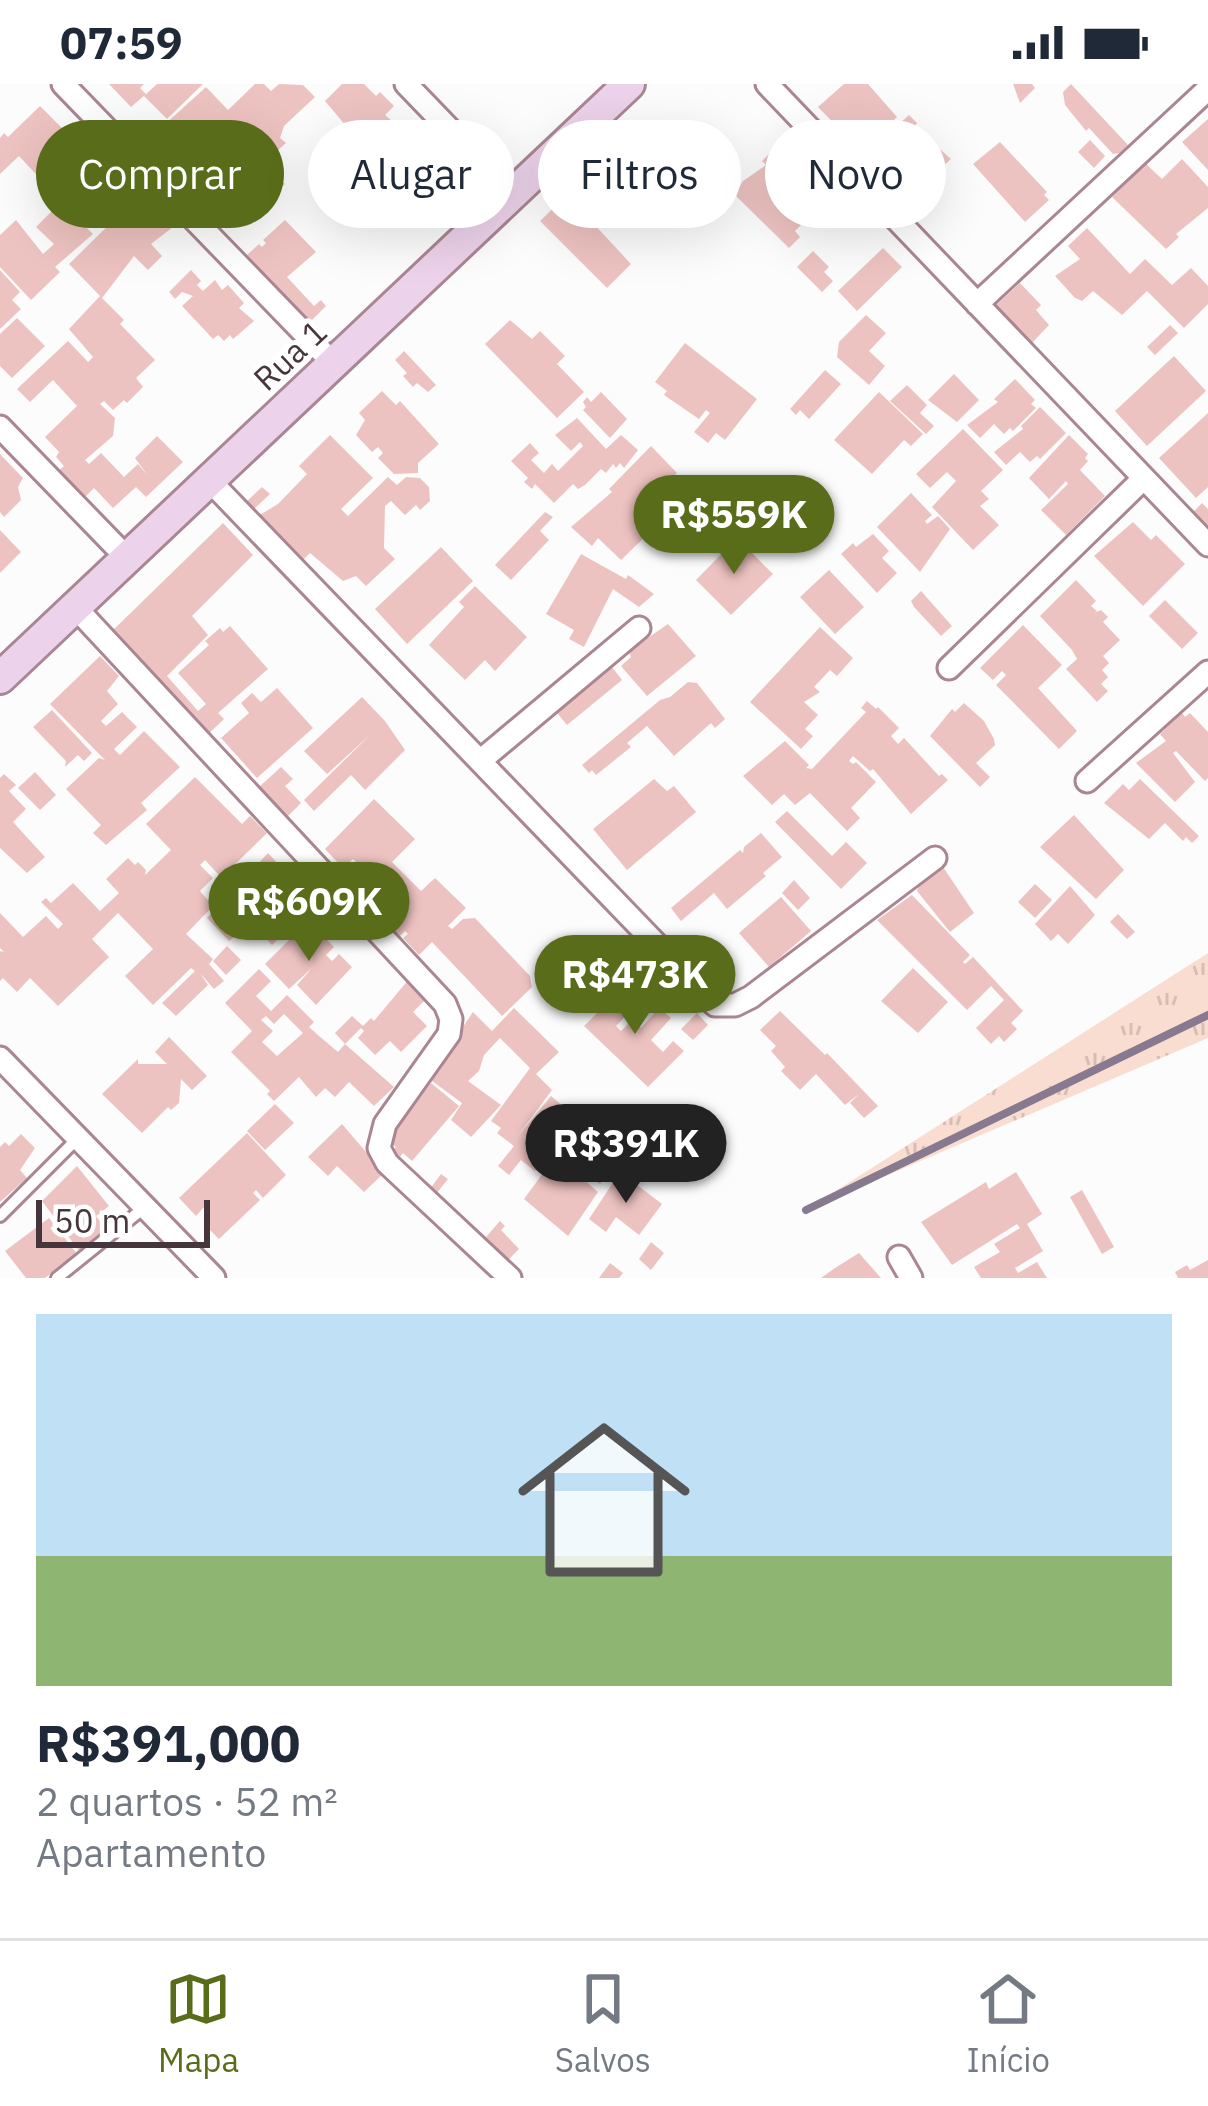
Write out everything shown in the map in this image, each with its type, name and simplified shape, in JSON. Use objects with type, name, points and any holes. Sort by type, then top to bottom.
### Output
[{"type":"street","points":[[63,84],[333,363]]},
{"type":"street","points":[[406,84],[441,120]]},
{"type":"street","name":"Rua 1","points":[[514,192],[629,84]]},
{"type":"street","points":[[767,84],[1208,545]]},
{"type":"street","points":[[977,304],[1208,89]]},
{"type":"street","name":"Rua 1","points":[[0,678],[476,228]]},
{"type":"street","points":[[0,427],[126,557]]},
{"type":"street","points":[[949,668],[1143,479]]},
{"type":"street","points":[[209,480],[715,1005],[735,1005],[751,997],[935,858]]},
{"type":"street","points":[[75,607],[445,1004],[451,1019],[449,1034],[385,1124],[379,1148],[387,1163],[510,1278]]},
{"type":"street","points":[[481,761],[639,628]]},
{"type":"street","points":[[1087,781],[1208,672]]},
{"type":"street","points":[[0,1058],[214,1278]]},
{"type":"street","points":[[899,1257],[911,1278]]},
{"type":"lane","points":[[0,1216],[78,1138]]},
{"type":"lane","points":[[58,1278],[145,1207]]},
{"type":"green space","points":[[1208,953],[1208,1038],[806,1210]]},
{"type":"building","points":[[109,84],[144,84],[140,88],[146,94],[131,107]]},
{"type":"building","points":[[157,84],[203,84],[167,119],[144,96]]},
{"type":"building","points":[[255,84],[264,84],[271,91],[279,84],[303,85],[315,97],[284,126],[284,120],[170,120],[206,87],[228,110]]},
{"type":"building","points":[[342,84],[364,84],[394,106],[385,115],[391,120],[341,120],[325,101]]},
{"type":"building","points":[[844,84],[868,84],[897,117],[831,120],[818,107]]},
{"type":"building","points":[[1013,84],[1032,84],[1035,88],[1020,103]]},
{"type":"building","points":[[1071,84],[1128,145],[1120,153],[1113,154],[1089,128],[1086,131],[1065,105],[1063,92]]},
{"type":"building","points":[[40,106],[54,120],[36,120],[36,174],[19,156],[0,174],[0,138],[4,133],[8,137]]},
{"type":"building","points":[[1208,119],[1208,170],[1182,142]]},
{"type":"building","points":[[1090,140],[1105,156],[1094,168],[1078,152]]},
{"type":"building","points":[[1000,142],[1047,192],[1044,195],[1049,200],[1025,222],[973,164]]},
{"type":"building","points":[[1182,159],[1208,187],[1208,208],[1176,234],[1179,237],[1166,249],[1112,197],[1146,164],[1162,179]]},
{"type":"building","points":[[765,166],[765,224],[741,201],[743,181]]},
{"type":"building","points":[[16,220],[43,254],[54,244],[37,228],[87,228],[93,234],[55,267],[60,272],[31,300],[0,267],[0,235]]},
{"type":"building","points":[[284,221],[316,252],[287,277],[314,306],[321,300],[326,306],[310,322],[247,255],[259,244],[262,247],[276,228],[284,228]]},
{"type":"building","points":[[106,228],[172,228],[151,244],[162,256],[148,270],[134,256],[102,298],[69,264]]},
{"type":"building","points":[[547,228],[598,228],[631,264],[607,288]]},
{"type":"building","points":[[769,228],[798,228],[800,237],[789,248]]},
{"type":"building","points":[[1087,228],[1130,274],[1145,259],[1172,285],[1191,268],[1208,286],[1208,304],[1184,328],[1147,291],[1122,315],[1093,291],[1082,301],[1075,298],[1055,276],[1080,259],[1068,246]]},
{"type":"building","points":[[883,248],[902,267],[857,311],[838,291]]},
{"type":"building","points":[[813,251],[829,267],[824,272],[833,281],[822,292],[797,267]]},
{"type":"building","points":[[0,270],[20,292],[12,300],[21,309],[0,329]]},
{"type":"building","points":[[191,270],[203,291],[215,280],[222,290],[228,285],[244,303],[239,308],[254,321],[233,339],[230,335],[224,341],[218,335],[213,339],[182,306],[193,296],[182,292],[175,299],[169,292]]},
{"type":"building","points":[[1020,283],[1041,305],[1036,310],[1049,325],[1030,345],[994,307]]},
{"type":"building","points":[[100,296],[155,360],[136,378],[143,387],[127,403],[124,400],[113,410],[104,401],[100,404],[115,418],[113,436],[85,460],[89,464],[101,453],[124,477],[138,464],[148,476],[135,458],[157,436],[183,462],[146,497],[136,487],[113,508],[94,488],[84,498],[56,473],[64,466],[45,437],[77,406],[53,380],[30,402],[17,389],[68,341],[88,362],[93,357],[69,329]]},
{"type":"building","points":[[866,315],[886,333],[869,351],[885,366],[869,385],[837,357],[839,342]]},
{"type":"building","points":[[17,318],[45,346],[12,378],[0,366],[0,334]]},
{"type":"building","points":[[510,320],[532,339],[540,331],[565,356],[557,364],[584,392],[557,418],[485,344]]},
{"type":"building","points":[[1170,325],[1178,333],[1155,355],[1147,347]]},
{"type":"building","points":[[685,343],[757,399],[725,440],[716,433],[708,443],[694,432],[710,413],[706,410],[699,419],[664,395],[667,391],[655,382]]},
{"type":"building","points":[[404,351],[436,385],[428,392],[417,383],[413,387],[403,376],[407,373],[395,360]]},
{"type":"building","points":[[1174,356],[1206,391],[1147,446],[1115,411]]},
{"type":"building","points":[[825,370],[841,384],[809,419],[800,410],[796,415],[790,409]]},
{"type":"building","points":[[954,374],[979,400],[957,422],[928,400]]},
{"type":"building","points":[[1015,379],[1035,400],[1031,404],[1036,408],[1013,431],[1010,428],[1004,434],[994,424],[980,438],[967,425],[998,402],[994,399]]},
{"type":"building","points":[[907,385],[927,405],[920,413],[934,426],[926,434],[890,401]]},
{"type":"building","points":[[382,391],[396,405],[400,401],[439,444],[418,463],[418,473],[394,474],[378,458],[383,453],[378,447],[372,452],[356,435],[365,420],[359,413]]},
{"type":"building","points":[[601,392],[627,419],[610,438],[583,410],[587,397],[591,402]]},
{"type":"building","points":[[879,392],[923,434],[911,446],[904,440],[872,474],[834,440]]},
{"type":"building","points":[[1040,407],[1066,433],[1040,459],[1037,456],[1030,462],[1020,452],[1006,465],[994,452],[1023,429]]},
{"type":"building","points":[[1208,413],[1208,487],[1196,498],[1159,458]]},
{"type":"building","points":[[577,418],[606,449],[621,435],[638,450],[624,468],[620,463],[606,473],[601,469],[578,489],[573,484],[554,503],[535,484],[532,489],[524,482],[528,478],[511,461],[530,443],[539,453],[531,460],[544,473],[552,464],[558,471],[583,446],[580,442],[571,451],[555,435]]},
{"type":"building","points":[[963,429],[1003,470],[981,491],[989,499],[980,506],[999,525],[973,550],[932,507],[956,481],[947,472],[930,488],[916,474]]},
{"type":"building","points":[[330,435],[373,478],[341,509],[348,516],[388,477],[397,485],[406,477],[420,478],[429,487],[430,501],[420,510],[416,505],[405,515],[391,501],[385,506],[384,548],[395,559],[366,586],[356,576],[343,581],[310,553],[302,561],[258,516],[278,504],[307,474],[299,466]]},
{"type":"building","points":[[1069,435],[1088,454],[1080,470],[1105,496],[1066,535],[1041,510],[1068,484],[1066,481],[1049,499],[1029,478]]},
{"type":"building","points":[[651,446],[677,473],[642,507],[651,516],[650,532],[621,560],[598,538],[592,546],[571,527],[612,492],[609,489]]},
{"type":"building","points":[[0,454],[23,478],[18,487],[21,500],[4,517],[0,512]]},
{"type":"building","points":[[262,487],[270,494],[253,510],[246,502]]},
{"type":"building","points":[[911,493],[932,515],[927,524],[938,516],[950,529],[920,572],[877,527]]},
{"type":"building","points":[[1202,503],[1208,509],[1208,531],[1192,513]]},
{"type":"building","points":[[545,512],[553,517],[540,531],[549,540],[511,580],[495,565]]},
{"type":"building","points":[[1133,522],[1151,540],[1156,535],[1185,564],[1143,606],[1094,556]]},
{"type":"building","points":[[223,523],[253,555],[192,616],[208,635],[167,676],[198,711],[206,704],[178,673],[209,645],[205,641],[230,626],[268,669],[218,713],[224,719],[205,737],[109,634]]},
{"type":"building","points":[[0,530],[21,552],[0,573]]},
{"type":"building","points":[[873,534],[889,551],[882,558],[897,573],[877,593],[841,554]]},
{"type":"building","points":[[737,538],[773,574],[731,615],[696,580]]},
{"type":"building","points":[[441,547],[473,581],[407,644],[375,609]]},
{"type":"building","points":[[581,554],[626,579],[628,575],[654,594],[639,607],[613,589],[584,647],[569,639],[574,630],[546,614]]},
{"type":"building","points":[[829,570],[864,607],[835,634],[800,597]]},
{"type":"building","points":[[1076,580],[1096,601],[1091,606],[1094,613],[1101,610],[1108,617],[1103,622],[1120,640],[1103,656],[1109,663],[1102,670],[1108,677],[1101,684],[1108,691],[1097,702],[1066,669],[1077,659],[1072,650],[1040,616]]},
{"type":"building","points":[[475,586],[527,637],[495,671],[485,660],[465,680],[429,645],[464,607],[459,602]]},
{"type":"building","points":[[921,591],[952,626],[941,636],[911,601]]},
{"type":"building","points":[[1165,600],[1198,633],[1182,649],[1149,616]]},
{"type":"building","points":[[668,624],[696,656],[647,696],[621,666],[631,657],[629,651]]},
{"type":"building","points":[[1023,625],[1062,665],[1038,688],[1077,731],[1059,749],[996,685],[1006,675],[1002,671],[993,680],[980,668]]},
{"type":"building","points":[[820,627],[853,658],[837,676],[830,670],[814,687],[820,692],[804,702],[818,715],[805,729],[813,736],[801,749],[750,702]]},
{"type":"building","points":[[100,656],[119,676],[107,691],[118,704],[101,721],[106,726],[122,712],[137,727],[114,749],[120,755],[144,731],[180,767],[141,803],[147,810],[106,845],[93,833],[101,825],[66,789],[99,758],[105,760],[50,704]]},
{"type":"building","points":[[612,667],[622,680],[567,725],[557,713]]},
{"type":"building","points":[[688,682],[697,683],[725,719],[715,728],[711,723],[674,756],[647,726],[627,743],[631,747],[596,775],[582,765],[660,700]]},
{"type":"building","points":[[277,688],[313,728],[257,778],[221,738],[249,713],[241,703],[252,693],[261,702]]},
{"type":"building","points":[[362,697],[405,750],[365,790],[351,775],[314,811],[304,800],[370,735],[327,774],[304,751]]},
{"type":"building","points":[[867,701],[899,728],[891,736],[898,744],[904,738],[948,780],[911,814],[873,769],[853,756],[849,761],[876,782],[851,808],[860,818],[847,831],[810,793],[795,805],[784,794],[772,805],[743,776],[785,741],[809,765],[806,768],[812,769],[866,712],[861,708]]},
{"type":"building","points":[[964,703],[984,721],[994,739],[995,745],[976,763],[990,777],[980,787],[930,736],[952,709],[955,712]]},
{"type":"building","points":[[52,710],[92,753],[84,761],[78,755],[65,767],[66,761],[33,727]]},
{"type":"building","points":[[1182,713],[1185,717],[1190,713],[1208,732],[1208,778],[1205,781],[1173,753],[1195,782],[1175,802],[1136,763],[1166,741],[1160,734]]},
{"type":"building","points":[[281,767],[293,779],[285,786],[301,803],[287,817],[259,787]]},
{"type":"building","points":[[35,772],[56,795],[40,810],[18,788]]},
{"type":"building","points":[[4,774],[16,785],[9,791],[26,809],[13,822],[45,857],[27,873],[0,848],[0,778]]},
{"type":"building","points":[[195,777],[242,824],[250,816],[267,833],[219,880],[205,860],[200,865],[213,878],[200,891],[213,906],[186,934],[213,959],[209,964],[224,981],[214,989],[200,973],[208,985],[176,1016],[162,1003],[195,971],[191,968],[153,1005],[125,976],[153,949],[118,913],[92,939],[109,957],[58,1006],[30,978],[17,992],[3,978],[0,981],[0,951],[4,952],[0,913],[23,937],[46,916],[58,929],[63,924],[41,902],[46,898],[51,903],[73,883],[100,911],[119,893],[106,879],[128,858],[146,870],[145,875],[171,850],[146,824]]},
{"type":"building","points":[[654,779],[667,791],[674,786],[696,812],[627,870],[593,829]]},
{"type":"building","points":[[1140,779],[1199,836],[1192,843],[1186,837],[1183,841],[1165,823],[1149,839],[1104,803],[1123,784],[1129,790]]},
{"type":"building","points":[[374,799],[415,839],[392,862],[421,891],[435,878],[466,908],[448,926],[452,929],[463,919],[475,918],[530,976],[532,987],[502,1016],[432,942],[419,955],[403,938],[408,934],[405,931],[400,936],[389,924],[394,919],[348,873],[357,863],[353,859],[343,868],[325,849]]},
{"type":"building","points":[[787,811],[832,856],[846,842],[867,863],[841,889],[775,822]]},
{"type":"building","points":[[1074,815],[1124,870],[1096,899],[1040,847]]},
{"type":"building","points":[[761,833],[782,857],[763,873],[766,876],[727,909],[714,893],[681,921],[671,908],[740,850],[743,853]]},
{"type":"building","points":[[268,853],[294,881],[274,901],[296,922],[272,945],[251,923],[229,941],[207,918]]},
{"type":"building","points":[[943,867],[974,913],[950,932],[917,891]]},
{"type":"building","points":[[794,880],[810,898],[798,910],[782,893]]},
{"type":"building","points":[[1035,884],[1052,900],[1035,918],[1018,902]]},
{"type":"building","points":[[1070,886],[1095,915],[1068,944],[1058,934],[1051,941],[1035,924]]},
{"type":"building","points":[[912,895],[970,955],[963,962],[973,957],[1023,1011],[1011,1023],[1017,1029],[1004,1042],[999,1036],[991,1044],[976,1028],[1004,1000],[991,986],[967,1010],[877,920]]},
{"type":"building","points":[[781,897],[811,931],[769,967],[739,933]]},
{"type":"building","points":[[1118,914],[1135,932],[1127,939],[1110,922]]},
{"type":"building","points":[[308,921],[334,947],[326,955],[332,961],[339,954],[352,967],[316,1005],[297,985],[312,968],[289,989],[265,964]]},
{"type":"building","points":[[227,946],[241,960],[226,975],[213,961]]},
{"type":"building","points":[[913,968],[948,1002],[918,1033],[881,1001]]},
{"type":"building","points":[[259,969],[271,981],[256,996],[271,1011],[287,995],[314,1022],[309,1027],[319,1036],[338,1052],[345,1044],[394,1087],[374,1106],[349,1082],[335,1097],[325,1088],[316,1097],[299,1077],[274,1101],[231,1052],[252,1031],[225,1003]],"holes":[[[284,1014],[303,1033],[277,1056],[262,1042],[273,1031],[261,1020],[266,1016],[274,1024]]]},
{"type":"building","points":[[409,979],[427,998],[413,1012],[427,1026],[401,1052],[390,1041],[375,1055],[358,1038],[364,1031],[361,1028],[345,1044],[335,1033],[352,1016],[363,1026],[371,1018],[374,1021]]},
{"type":"building","points":[[638,981],[649,992],[616,1026],[621,1031],[632,1020],[641,1028],[659,1008],[671,1018],[651,1040],[663,1052],[673,1041],[684,1051],[648,1087],[584,1026],[602,1008],[607,1013]]},
{"type":"building","points":[[514,1008],[559,1052],[536,1074],[552,1090],[517,1137],[551,1096],[576,1117],[535,1171],[521,1160],[509,1175],[498,1166],[514,1146],[497,1133],[501,1128],[491,1121],[530,1068],[500,1038],[484,1055],[479,1071],[468,1081],[501,1105],[471,1137],[451,1120],[462,1103],[428,1078],[473,1012],[492,1031]]},
{"type":"building","points":[[780,1011],[878,1106],[864,1118],[850,1103],[859,1094],[845,1105],[816,1074],[800,1090],[781,1071],[785,1067],[771,1051],[776,1046],[760,1030]]},
{"type":"building","points":[[697,1013],[708,1025],[693,1040],[681,1029]]},
{"type":"building","points":[[169,1037],[207,1076],[192,1090],[181,1079],[179,1103],[171,1110],[168,1107],[142,1133],[102,1094],[138,1059],[138,1064],[167,1064],[155,1052]]},
{"type":"building","points":[[431,1083],[459,1106],[412,1161],[403,1153],[399,1158],[392,1152],[396,1147],[385,1139]]},
{"type":"building","points":[[275,1104],[294,1123],[265,1150],[247,1131]]},
{"type":"building","points":[[342,1124],[384,1173],[364,1192],[337,1166],[328,1176],[308,1157]]},
{"type":"building","points":[[577,1127],[619,1160],[600,1184],[572,1160],[568,1165],[555,1154]]},
{"type":"building","points":[[247,1133],[286,1175],[263,1198],[256,1190],[253,1193],[260,1200],[219,1239],[205,1225],[204,1216],[210,1211],[205,1206],[196,1216],[179,1198]]},
{"type":"building","points":[[21,1134],[35,1148],[20,1170],[27,1178],[0,1202],[0,1147],[5,1142],[9,1146]]},
{"type":"building","points":[[550,1158],[566,1164],[598,1192],[568,1236],[524,1199]]},
{"type":"building","points":[[77,1166],[109,1206],[96,1216],[107,1230],[80,1252],[42,1201]]},
{"type":"building","points":[[620,1172],[662,1204],[639,1235],[616,1217],[606,1232],[589,1219]]},
{"type":"building","points":[[1016,1172],[1042,1214],[1027,1224],[1043,1251],[1015,1268],[1018,1273],[1037,1262],[1047,1278],[981,1278],[974,1267],[1000,1252],[994,1244],[1020,1228],[1017,1224],[952,1265],[921,1222],[986,1182],[989,1189]]},
{"type":"building","points":[[441,1174],[448,1179],[436,1194],[430,1189]]},
{"type":"building","points":[[1082,1190],[1114,1247],[1102,1254],[1070,1197]]},
{"type":"building","points":[[49,1218],[77,1254],[45,1278],[26,1278],[5,1251]]},
{"type":"building","points":[[500,1221],[505,1226],[501,1230],[519,1249],[509,1259],[486,1237]]},
{"type":"building","points":[[651,1242],[664,1253],[651,1270],[639,1259]]},
{"type":"building","points":[[859,1253],[881,1278],[821,1278],[835,1268]]},
{"type":"building","points":[[1208,1260],[1208,1278],[1178,1278],[1175,1272],[1187,1265],[1190,1270]]},
{"type":"building","points":[[610,1263],[623,1273],[619,1278],[599,1278]]},
{"type":"waterway","points":[[806,1210],[1208,1015]]}]
